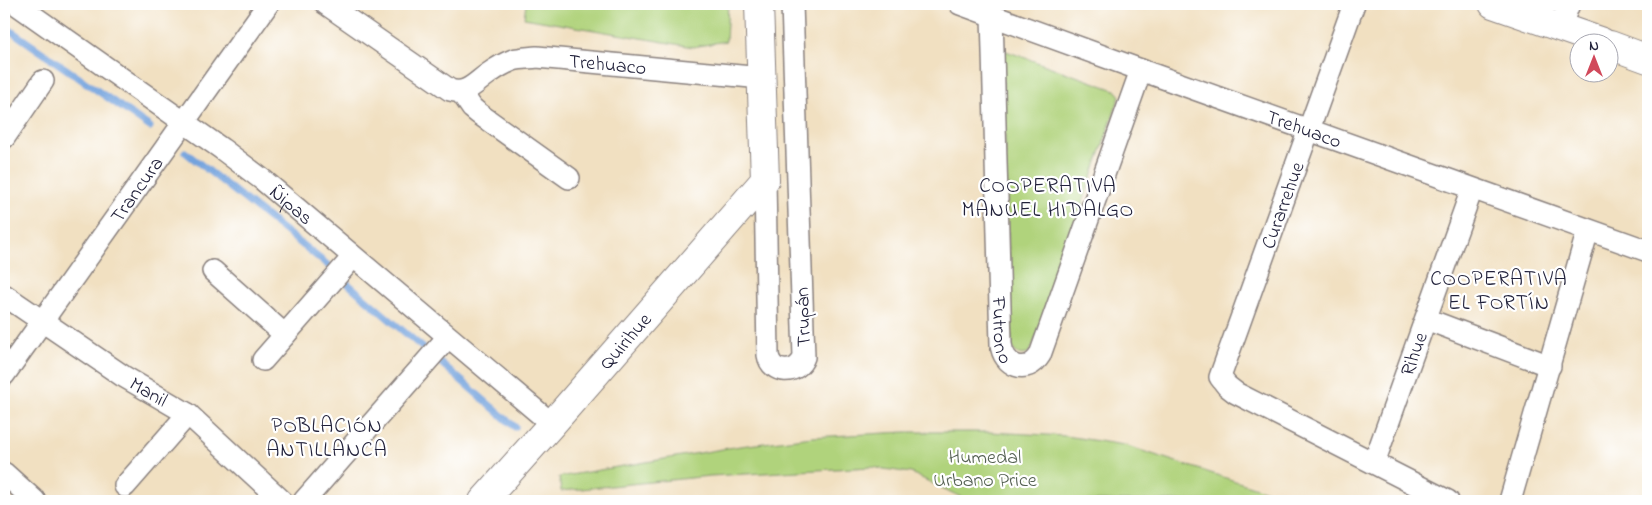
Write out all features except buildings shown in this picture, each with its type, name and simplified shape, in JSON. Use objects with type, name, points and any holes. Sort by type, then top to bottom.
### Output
[{"type":"street","name":"Ñipas","points":[[16,4],[263,180],[552,424]]},
{"type":"street","name":"Trancura","points":[[4,375],[268,4]]},
{"type":"street","points":[[326,4],[450,90],[461,92],[478,113],[569,178]]},
{"type":"street","name":"Trupán","points":[[761,7],[768,355],[772,366],[778,370],[791,370],[799,366],[804,357],[792,4]]},
{"type":"street","name":"Trehuaco","points":[[960,4],[1648,251]]},
{"type":"street","name":"Curarrehue","points":[[1354,4],[1220,377],[1236,393],[1374,463]]},
{"type":"street","points":[[1493,4],[1564,16],[1587,32]]},
{"type":"street","name":"Futrono","points":[[992,15],[1001,344],[1007,360],[1013,364],[1026,366],[1033,364],[1040,355],[1141,70]]},
{"type":"street","points":[[1620,49],[1648,59]]},
{"type":"street","name":"Trehuaco","points":[[461,92],[470,88],[490,72],[514,60],[537,57],[762,78]]},
{"type":"street","points":[[4,138],[43,81]]},
{"type":"street","name":"Quirihue","points":[[483,501],[765,180]]},
{"type":"street","name":"Rihue","points":[[1374,463],[1472,189]]},
{"type":"street","points":[[1510,501],[1588,230]]},
{"type":"street","points":[[263,360],[352,257]]},
{"type":"street","points":[[214,271],[284,335]]},
{"type":"street","name":"Manil","points":[[4,295],[122,376],[188,414],[282,501]]},
{"type":"street","points":[[1426,319],[1550,366]]},
{"type":"street","points":[[304,501],[448,337]]},
{"type":"street","points":[[125,486],[188,414]]},
{"type":"street","points":[[1374,463],[1448,501]]},
{"type":"street","points":[[4,472],[35,501]]},
{"type":"green space","points":[[526,4],[728,4],[726,41],[693,47],[524,18]]},
{"type":"green space","points":[[1006,51],[1115,90],[1120,96],[1032,348],[1028,353],[1022,355],[1012,348],[1002,55]]},
{"type":"green space","name":"Humedal Urbano Price","points":[[905,432],[989,432],[1066,436],[1124,445],[1297,501],[969,501],[911,473],[871,467],[710,476],[561,491],[559,477],[740,446],[812,437]]},
{"type":"waterway","points":[[4,26],[150,127]]},
{"type":"waterway","points":[[185,152],[329,266]]},
{"type":"waterway","points":[[347,283],[423,348]]},
{"type":"waterway","points":[[440,362],[515,427]]},
{"type":"district","name":"COOPERATIVA MANUEL HIDALGO","points":[[1048,197]]},
{"type":"district","name":"COOPERATIVA EL FORTÍN","points":[[1499,290]]},
{"type":"district","name":"POBLACIÓN ANTILLANCA","points":[[327,437]]}]
